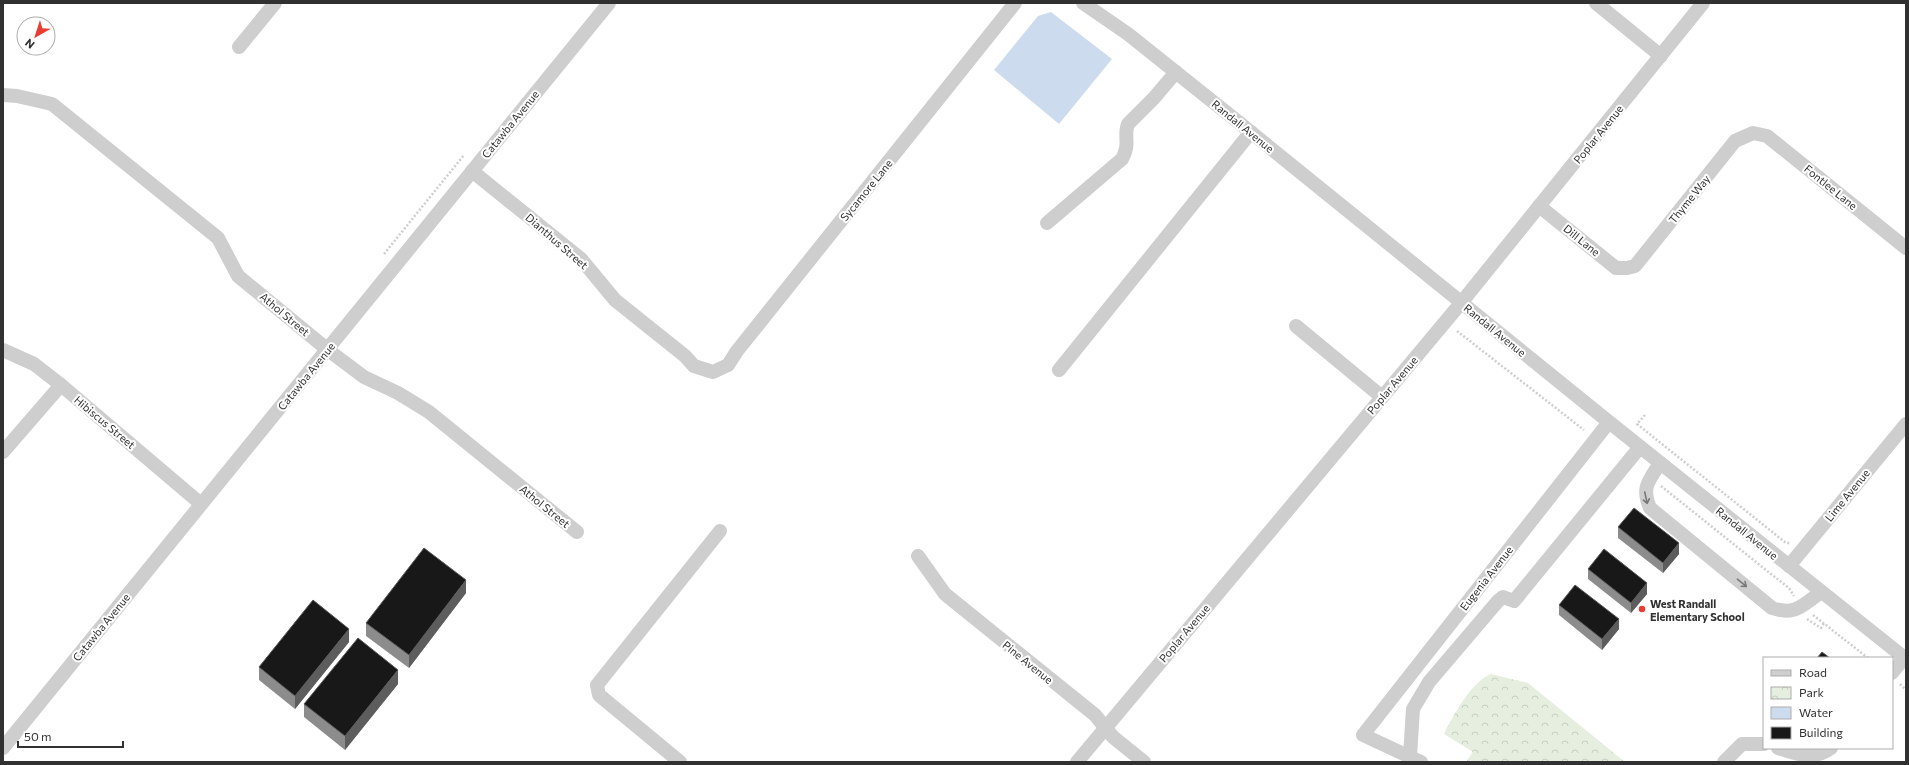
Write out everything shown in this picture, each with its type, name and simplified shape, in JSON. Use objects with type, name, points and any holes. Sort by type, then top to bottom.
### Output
[{"type":"street","points":[[239,47],[275,3]]},
{"type":"street","name":"Catawba Avenue","points":[[3,748],[609,3]]},
{"type":"street","name":"Sycamore Lane","points":[[713,372],[728,365],[742,345],[1015,3]]},
{"type":"street","name":"Randall Avenue","points":[[1083,3],[1128,34],[1176,72],[1640,447],[1905,658]]},
{"type":"street","points":[[1596,3],[1661,56]]},
{"type":"street","name":"Poplar Avenue","points":[[1077,762],[1461,303],[1703,3]]},
{"type":"street","points":[[1047,223],[1122,159],[1127,150],[1126,129],[1128,124],[1176,72]]},
{"type":"street","name":"Athol Street","points":[[3,95],[18,96],[52,104],[218,238],[238,276],[328,350],[364,377],[398,393],[429,412],[577,532]]},
{"type":"street","points":[[1059,370],[1251,132]]},
{"type":"street","name":"Fontlee Lane","points":[[1753,133],[1767,136],[1906,248]]},
{"type":"street","name":"Thyme Way","points":[[1627,268],[1635,266],[1735,141],[1753,133]]},
{"type":"street","name":"Dianthus Street","points":[[472,171],[581,260],[615,300],[684,356],[694,366],[713,372]]},
{"type":"street","name":"Dill Lane","points":[[1539,206],[1616,268],[1627,268]]},
{"type":"street","points":[[1296,326],[1382,397]]},
{"type":"street","name":"Hibiscus Street","points":[[3,350],[34,364],[61,384],[201,504]]},
{"type":"street","points":[[3,452],[61,384]]},
{"type":"street","name":"Eugenia Avenue","points":[[1415,759],[1363,734],[1609,422]]},
{"type":"street","name":"Lime Avenue","points":[[1789,566],[1906,424]]},
{"type":"street","points":[[1415,759],[1413,709],[1429,682],[1498,601],[1503,597],[1514,601],[1640,447]]},
{"type":"street","points":[[1660,463],[1645,487],[1645,497],[1650,508],[1772,608],[1784,612],[1799,609],[1821,592]]},
{"type":"street","points":[[680,762],[599,695],[597,685],[720,531]]},
{"type":"street","name":"Pine Avenue","points":[[918,556],[945,594],[1095,716],[1113,737],[1144,762]]},
{"type":"street","points":[[1893,672],[1905,658]]},
{"type":"street","points":[[1724,762],[1742,744],[1763,744]]},
{"type":"street","points":[[1781,749],[1796,754],[1819,756],[1830,749]]},
{"type":"path","points":[[384,254],[464,155]]},
{"type":"path","points":[[1457,331],[1584,430]]},
{"type":"path","points":[[1645,415],[1637,424],[1786,543],[1794,543]]},
{"type":"path","points":[[1660,486],[1789,588],[1795,597],[1794,600]]},
{"type":"path","points":[[1814,615],[1867,657]]},
{"type":"green space","points":[[1491,674],[1528,683],[1625,762],[1466,762],[1473,752],[1444,734],[1463,700],[1477,684]]},
{"type":"water","points":[[1051,12],[1112,59],[1059,124],[994,70],[1038,16]]},
{"type":"building","points":[[1634,508],[1679,543],[1663,563],[1618,527]]},
{"type":"building","points":[[424,548],[466,580],[409,655],[366,623]]},
{"type":"building","points":[[1604,549],[1647,583],[1631,603],[1588,569]]},
{"type":"building","points":[[1575,585],[1619,619],[1602,639],[1559,605]]},
{"type":"building","points":[[313,600],[349,629],[295,696],[259,667]]},
{"type":"building","points":[[358,638],[398,670],[345,736],[304,704]]},
{"type":"building","points":[[1822,652],[1829,657],[1818,657]]},
{"type":"place","name":"West Randall Elementary School","points":[[1642,609]]}]
